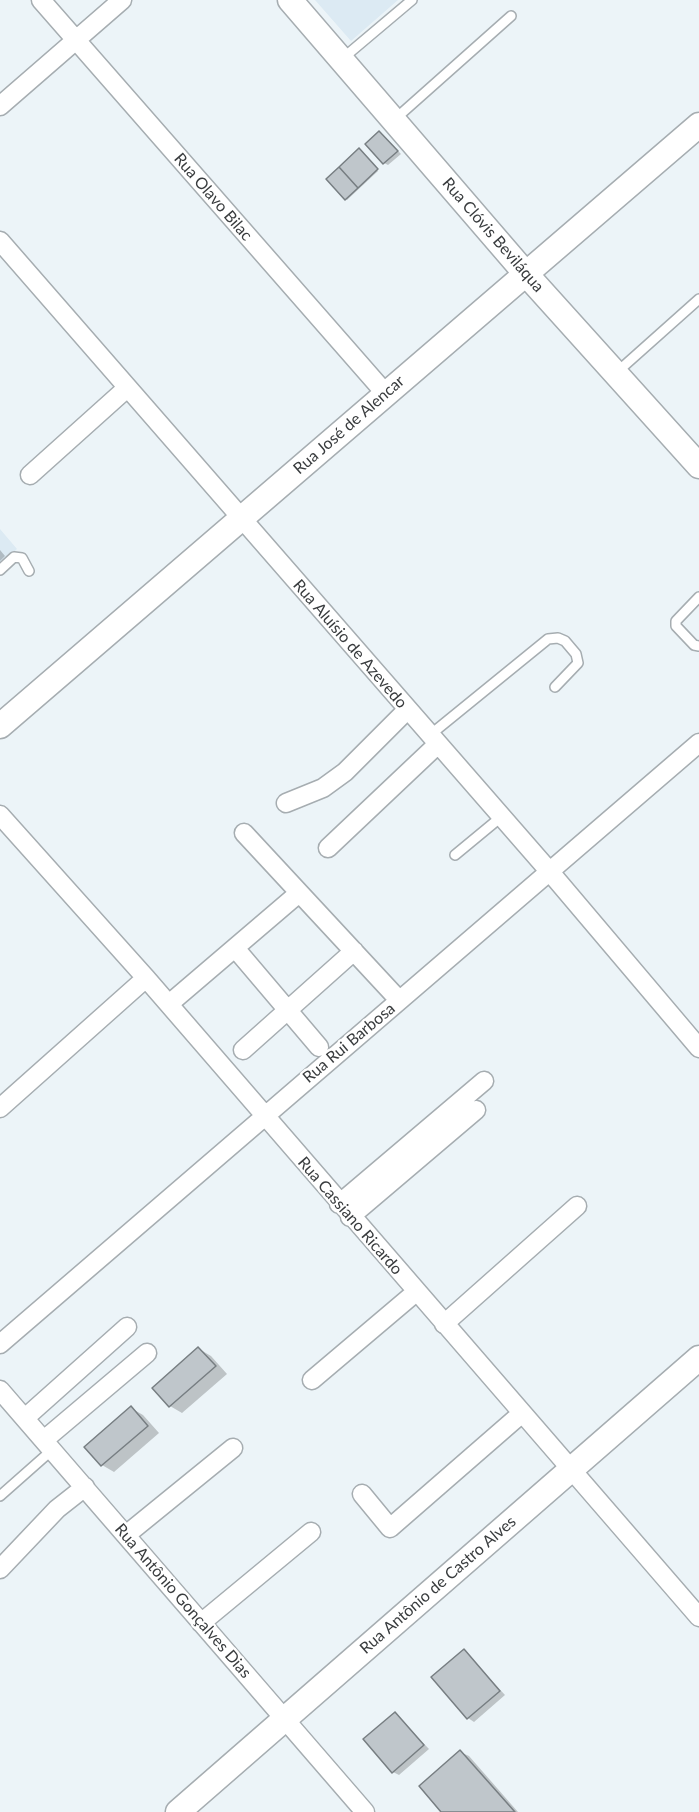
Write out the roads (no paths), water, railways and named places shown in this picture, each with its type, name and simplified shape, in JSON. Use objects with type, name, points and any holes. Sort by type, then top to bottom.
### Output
[{"type":"street","name":"Rua Olavo Bilac","points":[[41,0],[386,394]]},
{"type":"street","points":[[0,106],[122,0]]},
{"type":"street","name":"Rua Clóvis Beviláqua","points":[[290,0],[526,274],[699,466]]},
{"type":"street","name":"Rua José de Alencar","points":[[0,726],[699,125]]},
{"type":"street","name":"Rua Aluísio de Azevedo","points":[[0,241],[550,872],[699,1048]]},
{"type":"street","points":[[30,475],[127,388]]},
{"type":"street","points":[[286,803],[322,788],[345,772],[407,710]]},
{"type":"street","points":[[328,848],[434,740]]},
{"type":"street","name":"Rua Rui Barbosa","points":[[0,1344],[699,743]]},
{"type":"street","name":"Rua Cassiano Ricardo","points":[[0,815],[169,1004],[520,1414],[699,1617]]},
{"type":"street","points":[[243,833],[399,1000]]},
{"type":"street","points":[[169,1004],[299,893]]},
{"type":"street","points":[[235,948],[319,1047]]},
{"type":"street","points":[[243,1050],[354,951]]},
{"type":"street","points":[[0,1108],[146,978]]},
{"type":"street","points":[[345,1210],[484,1081]]},
{"type":"street","points":[[345,1210],[476,1110]]},
{"type":"street","points":[[444,1324],[577,1206]]},
{"type":"street","points":[[312,1380],[416,1292]]},
{"type":"street","points":[[25,1418],[127,1327]]},
{"type":"street","points":[[48,1445],[147,1353]]},
{"type":"street","name":"Rua Antônio de Castro Alves","points":[[178,1812],[699,1358]]},
{"type":"street","name":"Rua Antônio Gonçalves Dias","points":[[0,1390],[365,1812]]},
{"type":"street","points":[[362,1494],[390,1528],[520,1414]]},
{"type":"street","points":[[126,1535],[233,1448]]},
{"type":"street","points":[[0,1569],[44,1522],[85,1487]]},
{"type":"street","points":[[201,1623],[311,1532]]},
{"type":"lane","points":[[342,59],[412,0]]},
{"type":"lane","points":[[394,120],[511,16]]},
{"type":"lane","points":[[616,373],[699,299]]},
{"type":"lane","points":[[0,570],[14,557],[22,558],[28,571]]},
{"type":"lane","points":[[699,597],[676,621],[682,632],[694,645],[699,646]]},
{"type":"lane","points":[[434,740],[548,639],[558,638],[565,641],[576,654],[578,663],[555,687]]},
{"type":"lane","points":[[455,855],[501,817]]},
{"type":"lane","points":[[0,1496],[48,1445]]}]
